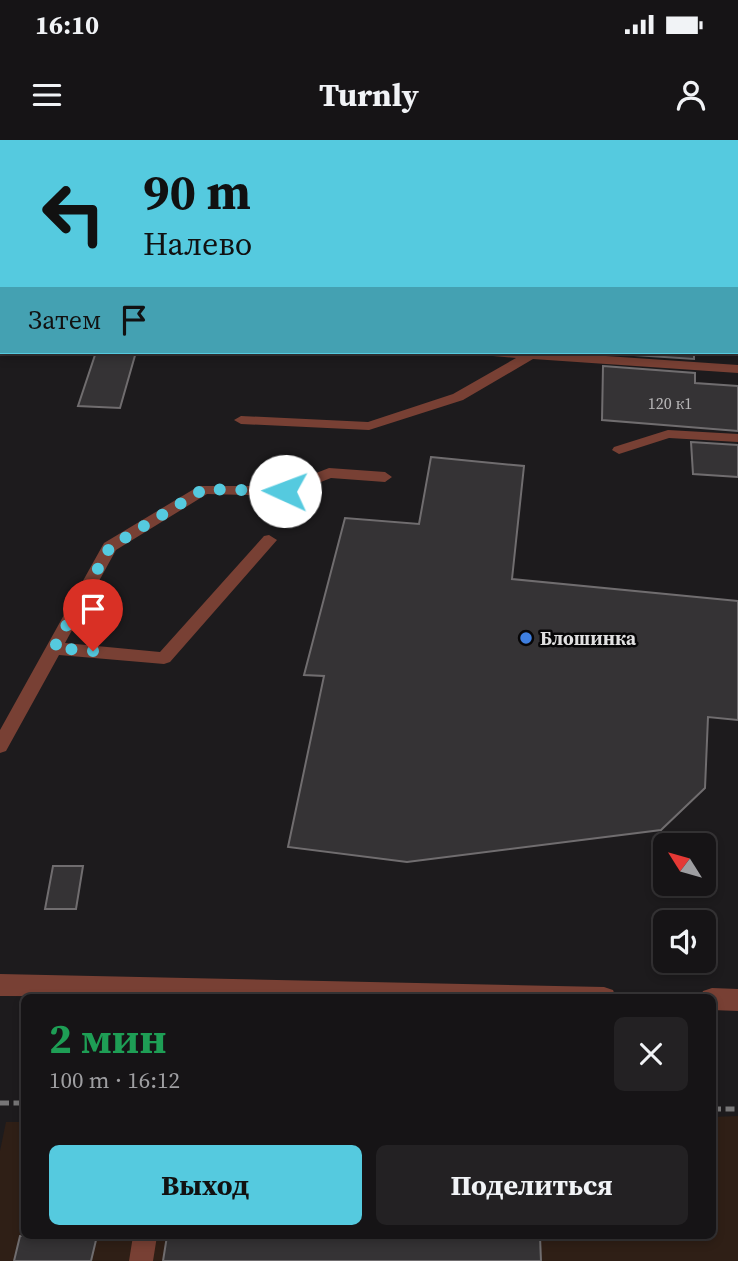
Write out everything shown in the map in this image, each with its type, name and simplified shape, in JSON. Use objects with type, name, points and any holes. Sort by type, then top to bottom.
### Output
[{"type":"street","points":[[1,991],[268,994]]},
{"type":"street","points":[[716,999],[738,1000]]},
{"type":"lane","points":[[517,354],[738,369]]},
{"type":"lane","points":[[241,420],[369,426],[457,397],[530,355]]},
{"type":"lane","points":[[619,450],[668,434],[738,438]]},
{"type":"lane","points":[[0,746],[110,547],[204,489],[285,491],[329,473],[385,477]]},
{"type":"lane","points":[[54,648],[164,658],[269,540]]},
{"type":"lane","points":[[141,1261],[145,1239]]},
{"type":"path","points":[[0,1102],[21,1103]]},
{"type":"path","points":[[716,1109],[738,1109]]},
{"type":"shaded area","points":[[738,1116],[738,1261],[0,1261],[0,1151],[6,1122],[21,1122],[21,1239],[716,1239],[716,1117]]},
{"type":"building","points":[[95,354],[135,354],[120,408],[78,406]]},
{"type":"building","points":[[619,354],[694,354],[694,359]]},
{"type":"building","points":[[603,366],[695,373],[695,383],[738,386],[738,431],[602,420]]},
{"type":"building","points":[[691,442],[738,445],[738,477],[693,474]]},
{"type":"building","name":"Блошинка","points":[[431,457],[524,466],[512,579],[738,601],[738,720],[708,717],[705,788],[661,830],[407,862],[288,847],[324,676],[304,675],[345,518],[419,524]]},
{"type":"building","points":[[53,866],[83,866],[76,909],[45,909]]},
{"type":"building","points":[[20,1236],[21,1239],[96,1239],[91,1261],[14,1261]]},
{"type":"building","points":[[167,1239],[540,1239],[541,1261],[163,1261]]},
{"type":"place","name":"Блошинка","points":[[526,638]]},
{"type":"route","points":[[93,651],[54,648],[110,547],[204,489],[285,491]]}]
